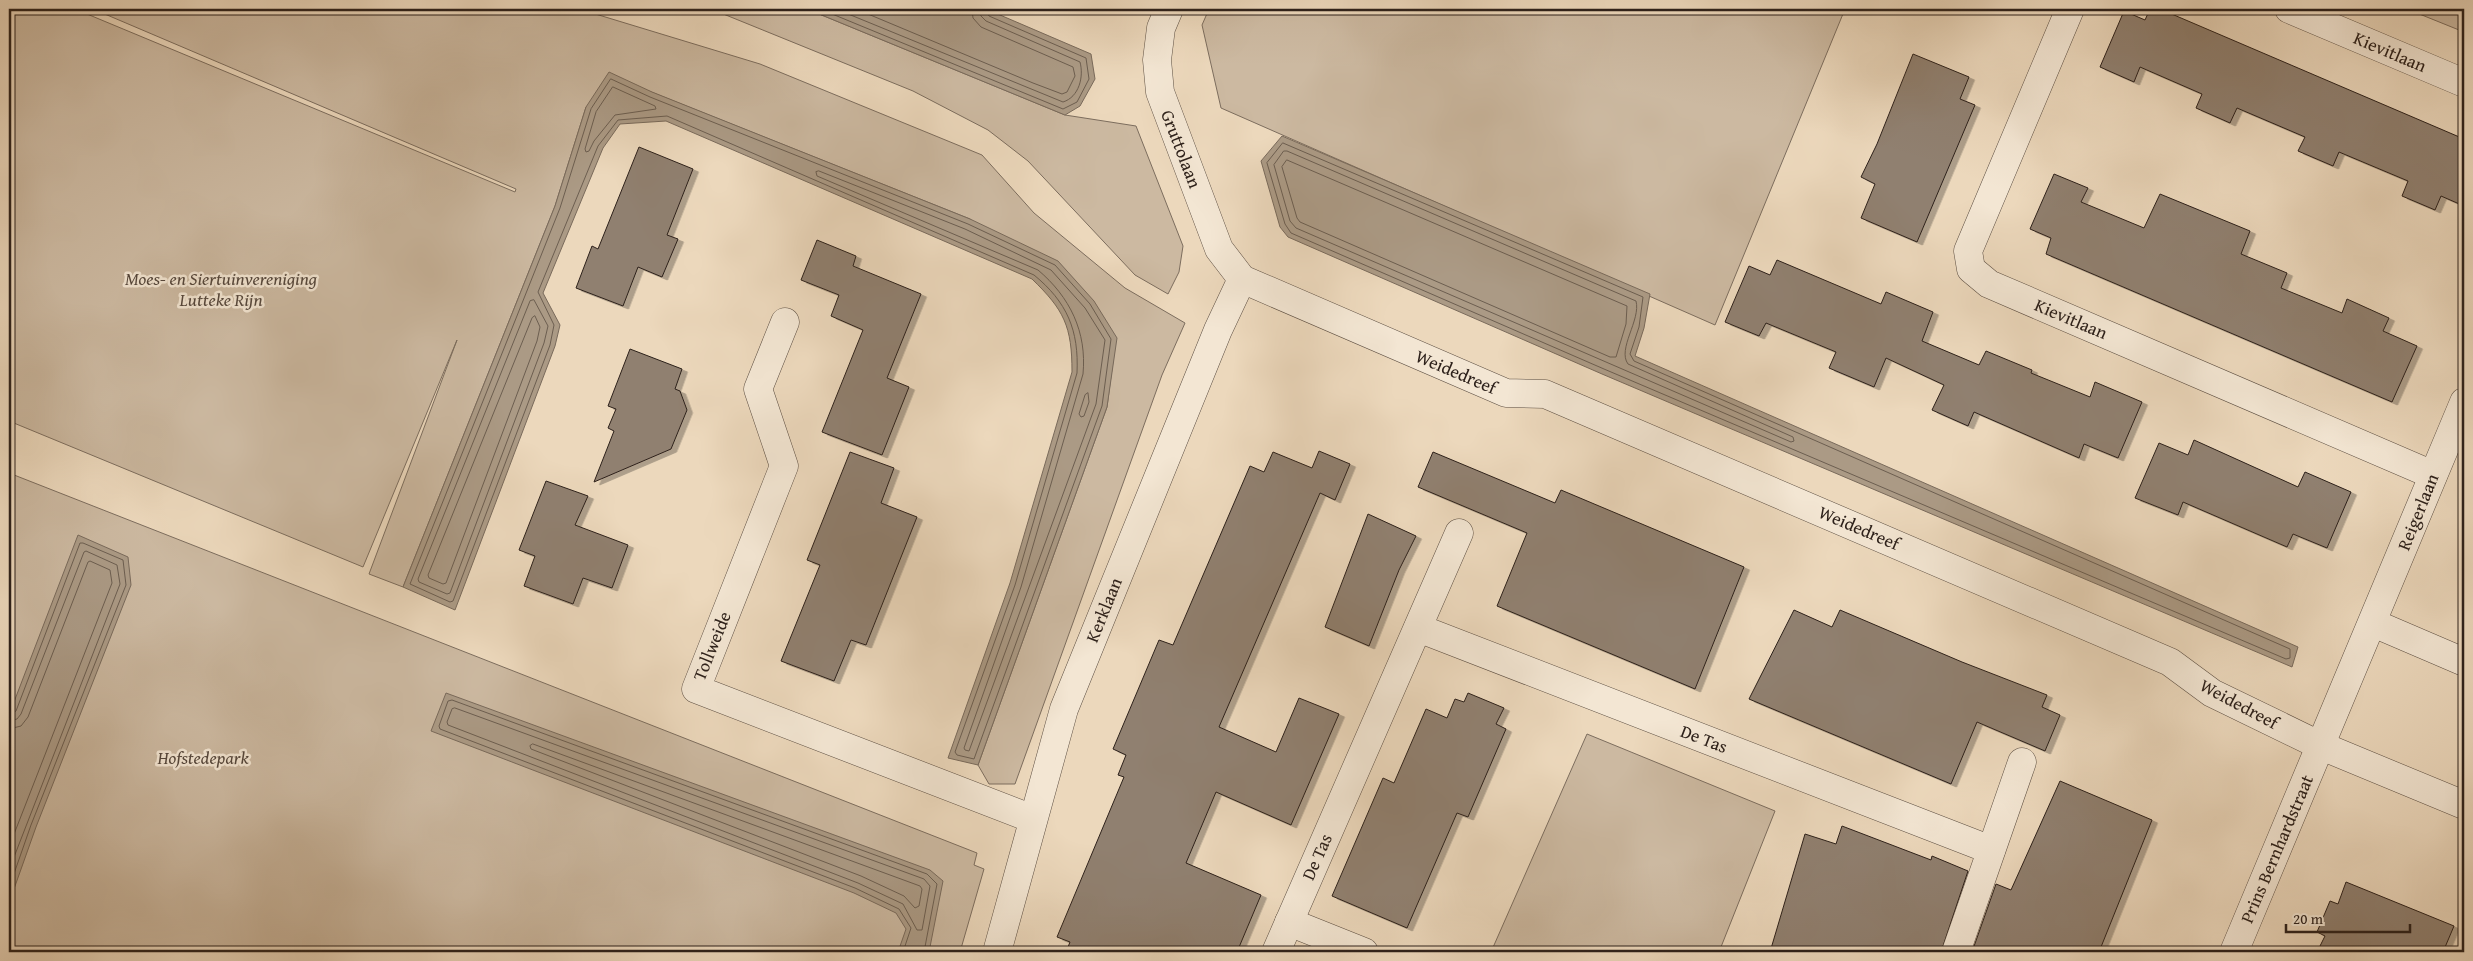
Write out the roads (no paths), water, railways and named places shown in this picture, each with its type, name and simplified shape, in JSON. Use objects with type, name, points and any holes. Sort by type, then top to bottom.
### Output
[{"type":"street","name":"Gruttolaan","points":[[1169,9],[1161,28],[1157,60],[1160,92],[1219,249],[1242,280]]},
{"type":"street","name":"Kievitlaan","points":[[2070,9],[1968,251],[1971,269],[1989,284],[2434,475]]},
{"type":"street","name":"Kievitlaan","points":[[2289,9],[2464,83]]},
{"type":"street","name":"Weidedreef","points":[[1242,280],[1506,393],[1545,394],[2170,662],[2212,693],[2320,745],[2464,805]]},
{"type":"street","name":"Kerklaan","points":[[998,952],[1064,709],[1218,330],[1242,280]]},
{"type":"street","name":"Tollweide","points":[[785,322],[758,389],[784,466],[696,689],[1033,819]]},
{"type":"street","name":"Reigerlaan","points":[[2320,745],[2373,623],[2464,402]]},
{"type":"street","name":"De Tas","points":[[1276,952],[1459,533]]},
{"type":"street","points":[[2373,623],[2464,662]]},
{"type":"street","name":"De Tas","points":[[1418,628],[1991,850]]},
{"type":"street","name":"Prins Bernhardstraat","points":[[2234,952],[2320,745]]},
{"type":"street","points":[[1956,952],[2022,762]]},
{"type":"street","points":[[1289,922],[1364,952]]},
{"type":"water","points":[[807,9],[986,9],[1091,54],[1095,79],[1080,106],[1065,115]]},
{"type":"water","points":[[609,72],[652,92],[970,219],[1058,261],[1094,301],[1117,338],[1107,407],[978,765],[948,758],[1010,583],[1072,372],[1070,342],[1064,320],[1052,300],[1032,279],[666,121],[620,124],[603,148],[543,293],[560,325],[555,346],[455,610],[403,587],[555,206],[586,107]]},
{"type":"water","points":[[1282,136],[1650,294],[1644,328],[1635,356],[2298,647],[2292,667],[1602,374],[1288,237],[1280,227],[1261,161]]},
{"type":"water","points":[[78,535],[128,557],[131,585],[36,827],[9,903],[9,715]]},
{"type":"water","points":[[446,693],[930,870],[943,881],[929,952],[898,952],[906,929],[896,913],[854,893],[431,731]]},
{"type":"park label","name":"Moes- en Siertuinvereniging Lutteke Rijn","points":[[221,289]]},
{"type":"park label","name":"Hofstedepark","points":[[203,758]]}]
